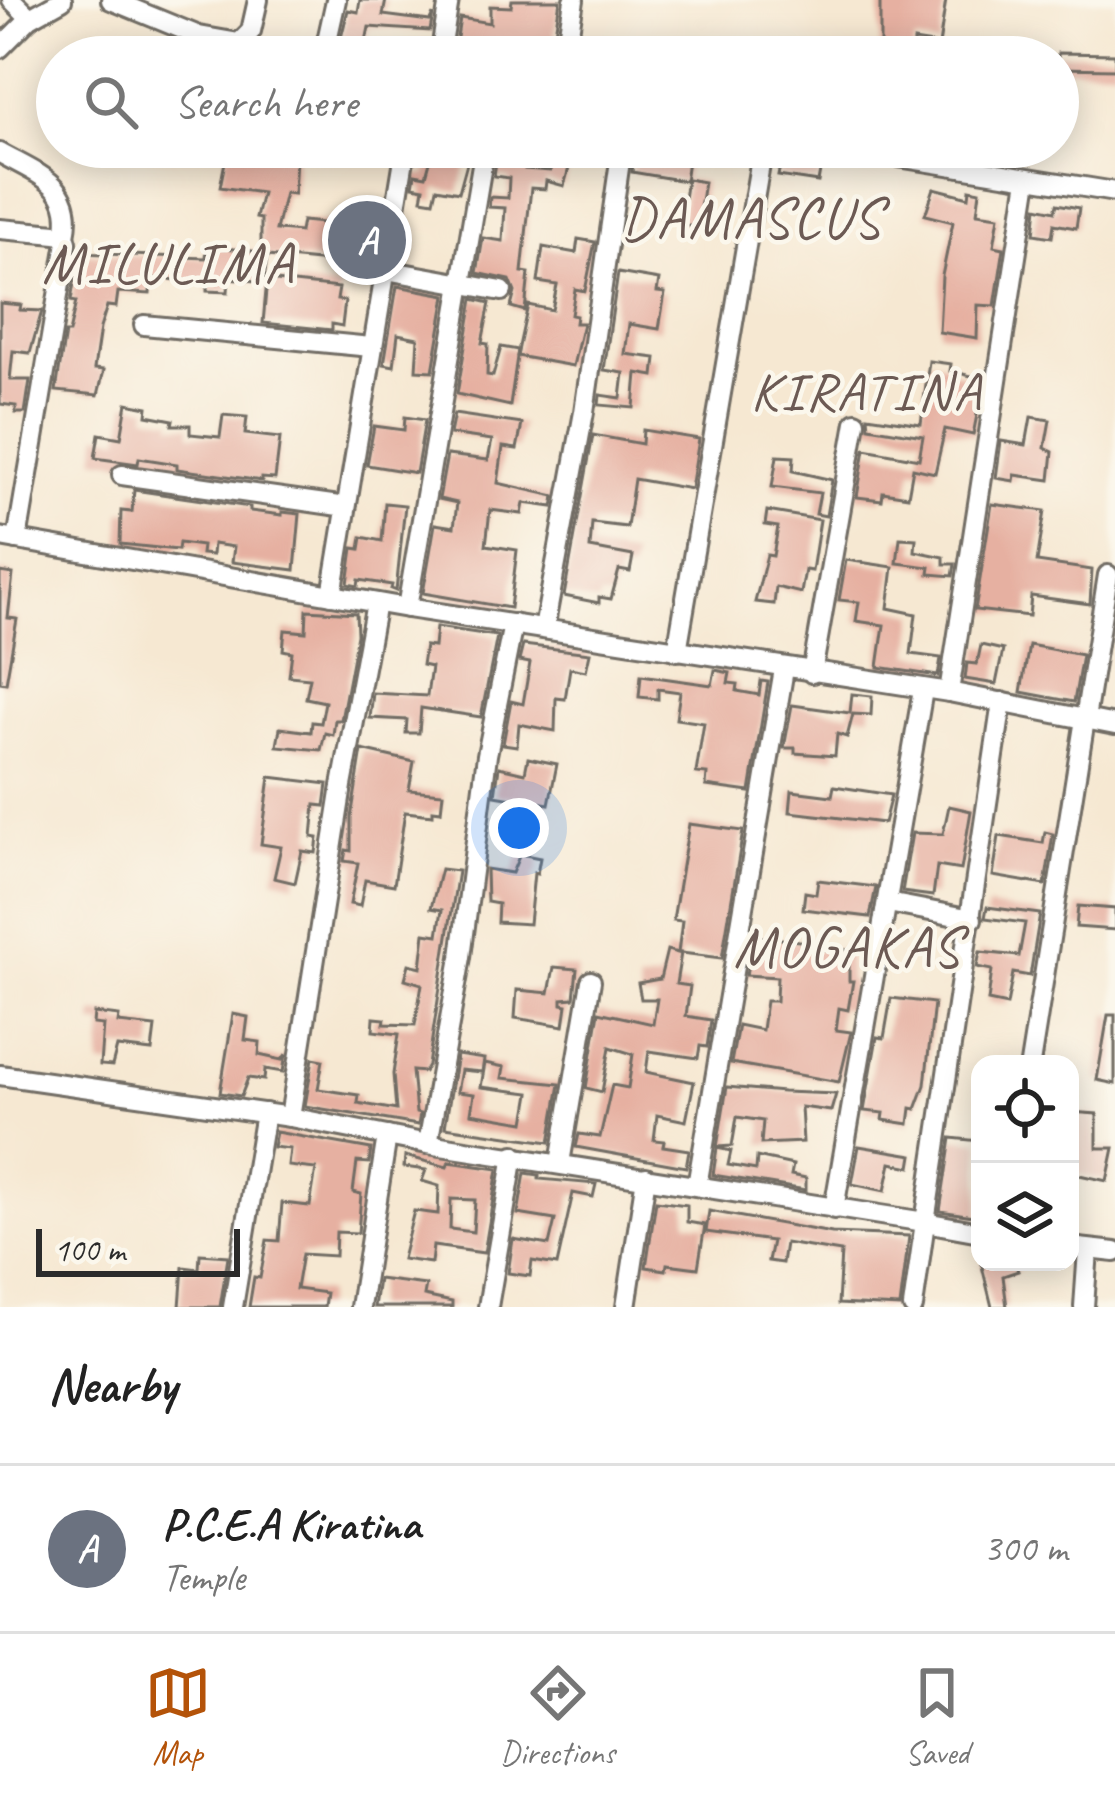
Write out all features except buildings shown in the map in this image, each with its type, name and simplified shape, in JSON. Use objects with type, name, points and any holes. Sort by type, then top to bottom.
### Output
[{"type":"street","points":[[12,0],[30,18]]},
{"type":"street","points":[[0,48],[30,18],[62,0]]},
{"type":"street","points":[[111,0],[199,36]]},
{"type":"street","points":[[246,36],[258,0]]},
{"type":"street","points":[[328,36],[336,0]]},
{"type":"street","points":[[443,36],[449,0]]},
{"type":"street","points":[[568,36],[574,0]]},
{"type":"street","points":[[0,153],[38,174],[65,197],[69,216],[66,252],[8,539],[376,603],[949,692],[1115,725]]},
{"type":"street","points":[[332,595],[403,168]]},
{"type":"street","points":[[407,608],[481,168]]},
{"type":"street","points":[[544,629],[584,412],[619,168]]},
{"type":"street","points":[[677,651],[759,168]]},
{"type":"street","points":[[962,168],[1115,192]]},
{"type":"street","points":[[949,692],[1028,179]]},
{"type":"street","points":[[0,229],[65,236]]},
{"type":"street","points":[[386,270],[502,291]]},
{"type":"street","points":[[144,325],[371,347]]},
{"type":"street","points":[[812,673],[856,422]]},
{"type":"street","points":[[122,475],[346,507]]},
{"type":"street","points":[[1032,1055],[1108,575]]},
{"type":"street","points":[[290,1117],[376,603]]},
{"type":"street","points":[[428,1144],[513,624]]},
{"type":"street","points":[[697,1186],[784,668]]},
{"type":"street","points":[[834,1209],[923,690]]},
{"type":"street","points":[[914,1307],[1002,702]]},
{"type":"street","points":[[888,903],[971,920]]},
{"type":"street","points":[[560,1163],[591,981]]},
{"type":"street","points":[[0,1075],[290,1117],[428,1144],[971,1230]]},
{"type":"street","points":[[232,1307],[265,1113]]},
{"type":"street","points":[[360,1307],[387,1136]]},
{"type":"street","points":[[488,1307],[514,1155]]},
{"type":"street","points":[[626,1307],[646,1177]]},
{"type":"street","points":[[1084,1307],[1079,1248],[1115,1252]]},
{"type":"place","name":"P.C.E.A Kiratina","points":[[367,240]]},
{"type":"district","name":"DAMASCUS","points":[[752,218]]},
{"type":"district","name":"MILULIMA","points":[[169,263]]},
{"type":"district","name":"KIRATINA","points":[[867,391]]},
{"type":"district","name":"MOGAKAS","points":[[848,947]]}]
